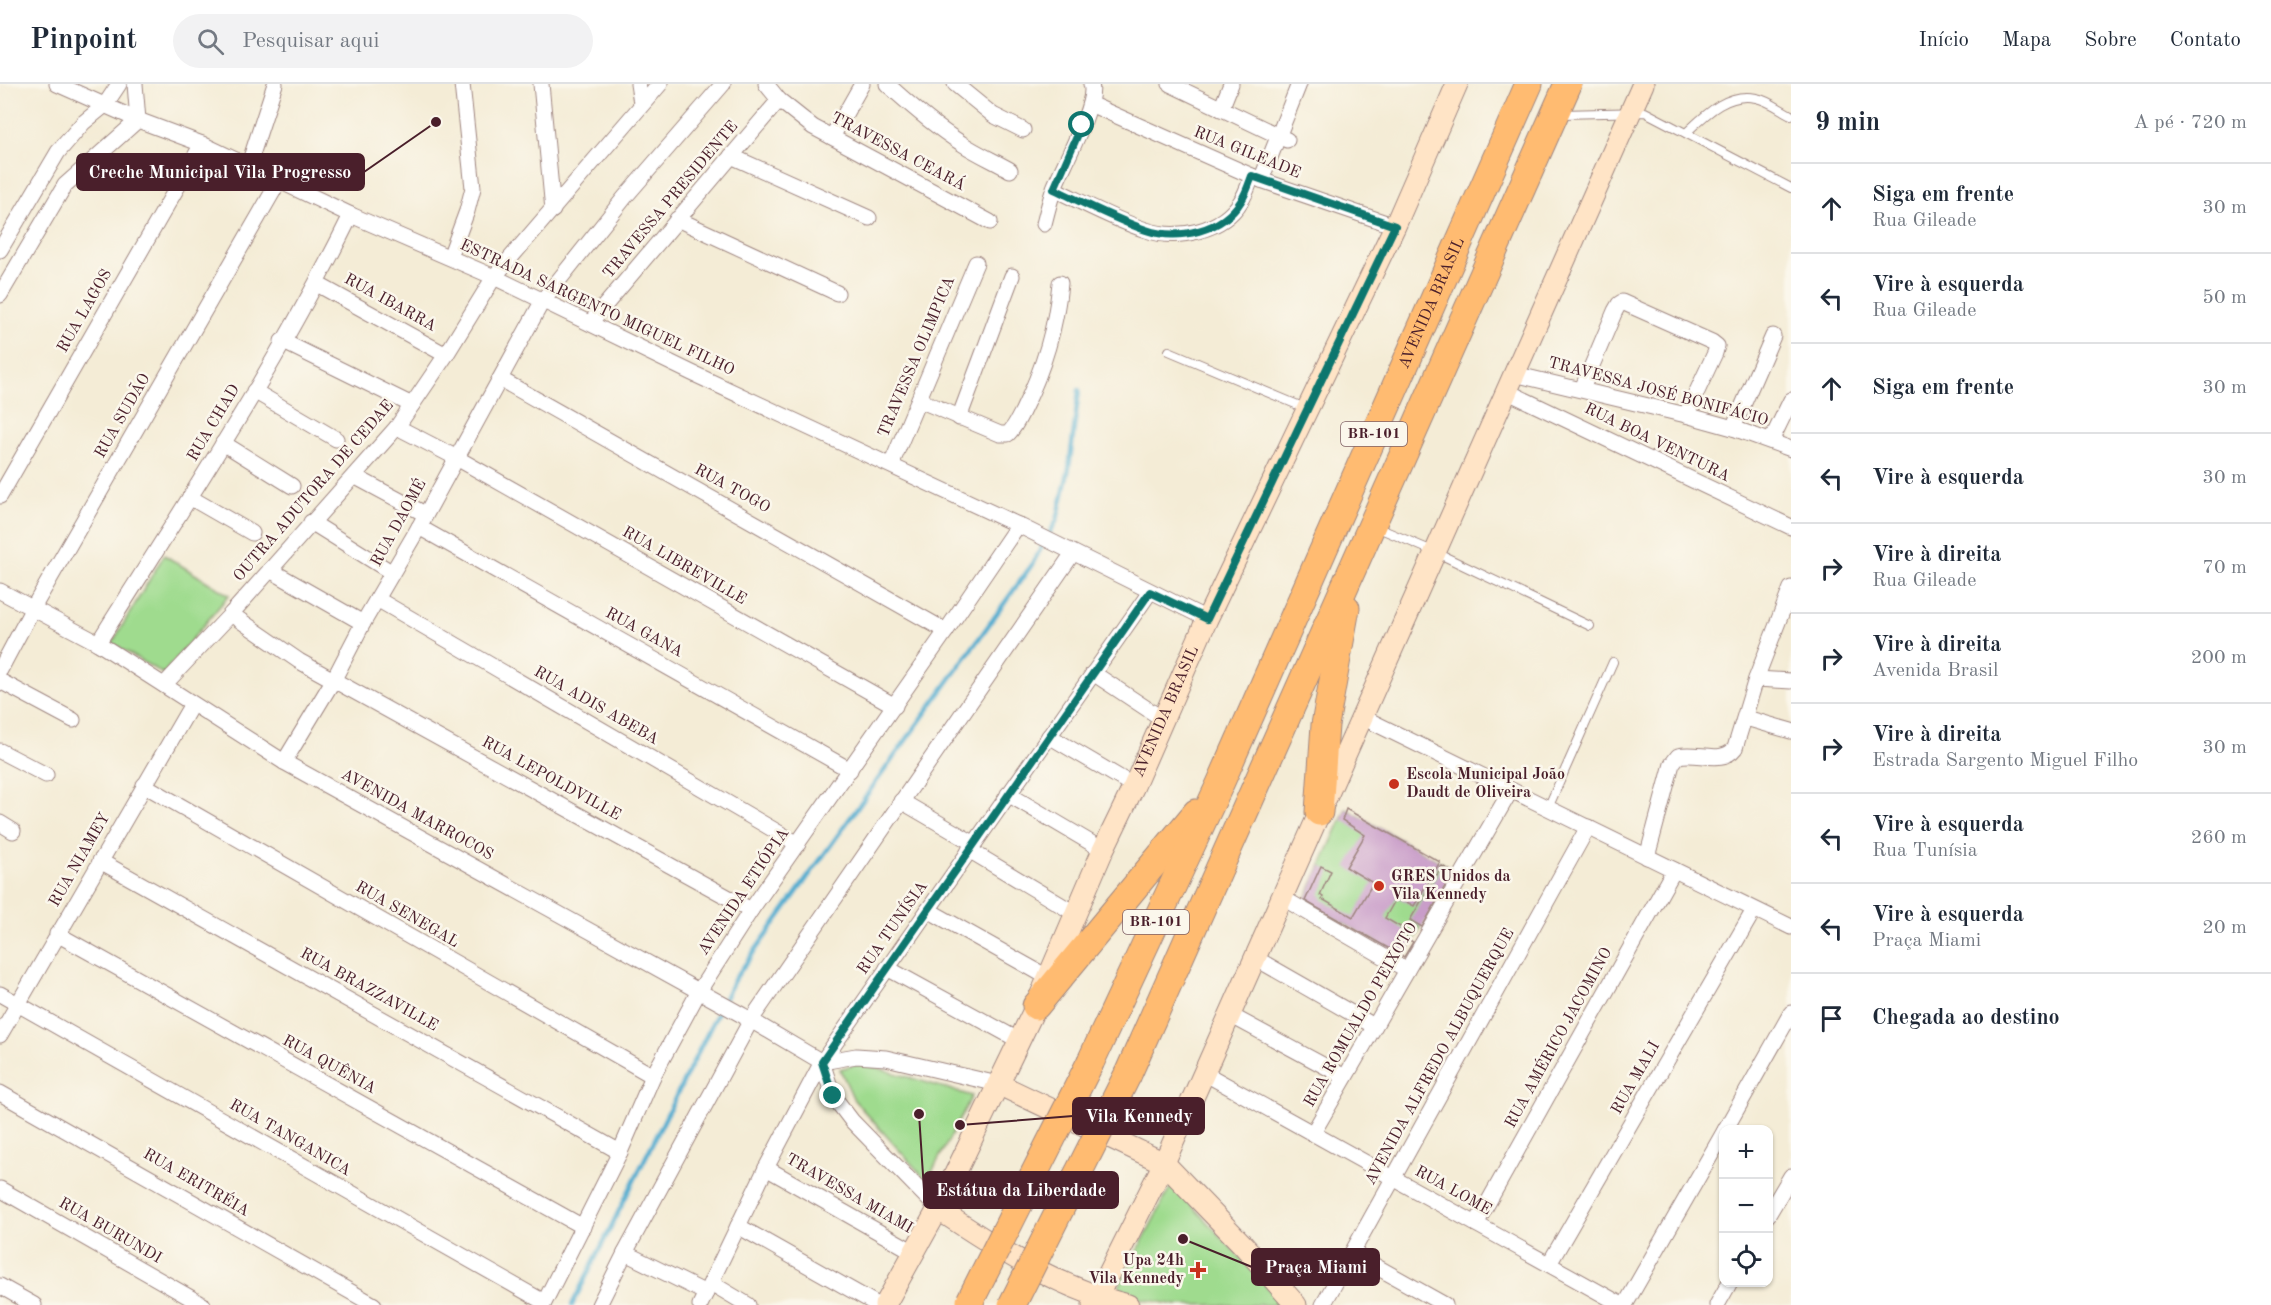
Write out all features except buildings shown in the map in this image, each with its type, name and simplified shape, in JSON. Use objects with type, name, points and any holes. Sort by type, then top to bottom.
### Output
[{"type":"highway","name":"AVENIDA BRASIL","points":[[969,1303],[1091,1060],[1220,784],[1530,84]]},
{"type":"highway","name":"BR-101","points":[[1012,1305],[1128,1074],[1568,84]]},
{"type":"highway","points":[[1319,812],[1325,725],[1354,563]]},
{"type":"highway","points":[[1036,1006],[1220,784]]},
{"type":"street","name":"ESTRADA SARGENTO MIGUEL FILHO","points":[[57,84],[138,120],[201,144],[351,215],[494,277],[692,374],[891,465],[1073,553]]},
{"type":"street","points":[[0,250],[58,152],[83,123],[105,105],[119,84]]},
{"type":"street","points":[[0,295],[65,185],[138,120],[135,84]]},
{"type":"street","points":[[248,167],[275,84]]},
{"type":"street","points":[[450,257],[473,188],[462,84]]},
{"type":"street","points":[[541,84],[553,210]]},
{"type":"street","points":[[638,84],[641,103]]},
{"type":"street","name":"OUTRA ADUTORA DE CEDAE","points":[[164,685],[231,614],[397,427],[446,355],[494,277],[553,210],[641,103],[660,84]]},
{"type":"street","name":"RUA DAOMÉ","points":[[284,762],[334,679],[543,300],[625,197],[723,84]]},
{"type":"street","name":"TRAVESSA CEARÁ","points":[[766,84],[796,115],[832,137],[990,222]]},
{"type":"street","points":[[832,137],[862,84]]},
{"type":"street","points":[[887,84],[913,108],[947,133],[1010,170]]},
{"type":"street","points":[[955,84],[993,115],[1023,130]]},
{"type":"street","points":[[1044,224],[1054,189],[1089,104],[1093,89],[1091,84]]},
{"type":"street","points":[[1170,84],[1283,138]]},
{"type":"street","points":[[1221,109],[1231,84]]},
{"type":"street","points":[[1054,189],[1148,231],[1181,233],[1211,227],[1222,221],[1241,202],[1283,138],[1299,84]]},
{"type":"street","name":"AVENIDA BRASIL","points":[[885,1305],[938,1209],[1020,1041],[1207,619],[1395,226],[1457,84]]},
{"type":"street","name":"TRAVESSA PRESIDENTE","points":[[590,323],[779,100]]},
{"type":"street","points":[[1095,1301],[1164,1163],[1638,100]]},
{"type":"street","name":"RUA GILEADE","points":[[1089,104],[1256,178],[1395,226]]},
{"type":"street","name":"RUA LAGOS","points":[[0,496],[201,144]]},
{"type":"street","points":[[731,156],[869,218]]},
{"type":"street","name":"RUA SUDÃO","points":[[0,670],[33,608],[279,181]]},
{"type":"street","name":"RUA CHAD","points":[[98,643],[191,498],[317,284],[351,215]]},
{"type":"street","points":[[677,219],[837,293]]},
{"type":"street","name":"TRAVESSA OLIMPICA","points":[[891,465],[976,263]]},
{"type":"street","points":[[959,418],[1012,276]]},
{"type":"street","points":[[919,400],[1000,434],[1008,434],[1013,429],[1030,396],[1045,359],[1057,314],[1060,283]]},
{"type":"street","name":"RUA IBARRA","points":[[317,284],[446,355]]},
{"type":"street","points":[[1582,389],[1615,310],[1618,304],[1625,303],[1712,342],[1716,346],[1715,353],[1686,415]]},
{"type":"street","points":[[1733,428],[1773,336]]},
{"type":"street","points":[[282,341],[412,405]]},
{"type":"street","name":"RUA TOGO","points":[[500,379],[946,631]]},
{"type":"street","name":"TRAVESSA JOSÉ BONIFÁCIO","points":[[1510,383],[1582,389],[1733,428],[1791,449]]},
{"type":"street","name":"RUA BOA VENTURA","points":[[1510,383],[1791,527]]},
{"type":"street","points":[[254,391],[336,439]]},
{"type":"street","points":[[1772,441],[1791,400]]},
{"type":"street","name":"RUA LIBREVILLE","points":[[397,427],[455,457],[895,706]]},
{"type":"street","points":[[222,443],[292,486]]},
{"type":"street","name":"RUA GANA","points":[[354,476],[422,521],[850,770]]},
{"type":"street","points":[[191,498],[252,533]]},
{"type":"street","points":[[311,522],[391,572]]},
{"type":"street","name":"AVENIDA ETIÓPIA","points":[[543,1304],[620,1152],[653,1076],[705,994],[751,910],[895,706],[1018,525]]},
{"type":"street","points":[[599,1305],[746,1018],[901,801],[1073,553],[1207,619]]},
{"type":"street","points":[[270,570],[363,623]]},
{"type":"street","points":[[1647,858],[1672,764],[1678,756],[1687,753],[1722,757],[1729,755],[1735,748],[1756,679],[1791,588]]},
{"type":"street","name":"AVENIDA MARROCOS","points":[[0,591],[98,643],[284,762],[705,994],[822,1062]]},
{"type":"street","name":"RUA TUNÍSIA","points":[[705,1294],[766,1168],[822,1062],[1150,592]]},
{"type":"street","name":"RUA ADIS ABEBA","points":[[377,599],[798,844]]},
{"type":"street","name":"RUA LEPOLDVILLE","points":[[231,614],[299,661],[751,910]]},
{"type":"street","points":[[1093,673],[1164,720]]},
{"type":"street","points":[[1756,679],[1791,681]]},
{"type":"street","points":[[0,681],[73,720]]},
{"type":"street","name":"RUA NIAMEY","points":[[0,1035],[192,704]]},
{"type":"street","points":[[1362,717],[1791,927]]},
{"type":"street","points":[[1746,718],[1791,731]]},
{"type":"street","points":[[1049,736],[1134,786]]},
{"type":"street","points":[[0,751],[46,775]]},
{"type":"street","name":"RUA SENEGAL","points":[[144,785],[653,1076]]},
{"type":"street","name":"RUA ROMUALDO PEIXOTO","points":[[1313,1133],[1511,790]]},
{"type":"street","points":[[1008,794],[1104,850]]},
{"type":"street","points":[[901,801],[1076,914]]},
{"type":"street","name":"AVENIDA ALFREDO ALBUQUERQUE","points":[[1323,1305],[1588,827]]},
{"type":"street","name":"RUA BRAZZAVILLE","points":[[100,861],[620,1152]]},
{"type":"street","name":"RUA AMÉRICO JACOMINO","points":[[1476,1224],[1674,870]]},
{"type":"street","points":[[1281,897],[1407,970]]},
{"type":"street","points":[[928,910],[1049,978]]},
{"type":"street","name":"RUA MALI","points":[[1549,1264],[1754,910]]},
{"type":"street","name":"RUA QUÊNIA","points":[[57,934],[583,1227]]},
{"type":"street","points":[[1255,958],[1374,1026]]},
{"type":"street","points":[[887,968],[1020,1041]]},
{"type":"street","name":"RUA TANGANICA","points":[[0,994],[543,1304]]},
{"type":"street","points":[[1727,1125],[1791,1013]]},
{"type":"street","points":[[1230,1015],[1345,1077]]},
{"type":"street","points":[[1128,1305],[1095,1301],[990,1243],[938,1209],[852,1121],[833,1096],[822,1062],[856,1056],[886,1058],[999,1084],[1164,1163],[1244,1246],[1296,1305]]},
{"type":"street","name":"RUA LOME","points":[[1204,1073],[1623,1305]]},
{"type":"street","name":"RUA ERITRÉIA","points":[[0,1093],[374,1305]]},
{"type":"street","points":[[1623,1305],[1719,1139]]},
{"type":"street","name":"TRAVESSA MIAMI","points":[[766,1168],[914,1252]]},
{"type":"street","points":[[1773,1207],[1791,1176]]},
{"type":"street","name":"RUA BURUNDI","points":[[0,1189],[203,1305]]},
{"type":"street","points":[[738,1226],[878,1305]]},
{"type":"street","points":[[625,1253],[705,1294],[748,1305]]},
{"type":"street","points":[[1352,1253],[1445,1305]]},
{"type":"street","points":[[0,1286],[34,1305]]},
{"type":"street","points":[[1717,1305],[1727,1287]]},
{"type":"lane","points":[[1686,133],[1711,110],[1732,99],[1756,98],[1791,115]]},
{"type":"lane","points":[[1554,114],[1638,100],[1686,133],[1791,188]]},
{"type":"lane","points":[[1169,351],[1306,408]]},
{"type":"lane","points":[[1371,525],[1435,552],[1590,626]]},
{"type":"lane","points":[[1548,808],[1613,662]]},
{"type":"green space","points":[[164,555],[229,595],[163,674],[112,643]]},
{"type":"green space","name":"GRES Unidos da Vila Kennedy","points":[[1346,809],[1454,870],[1404,957],[1305,901]]},
{"type":"green space","points":[[861,1063],[972,1096],[927,1181],[854,1100],[840,1069]]},
{"type":"green space","points":[[1172,1184],[1284,1305],[1176,1305],[1115,1294]]},
{"type":"waterway","points":[[572,1305],[734,980],[1031,566],[1057,520],[1069,468],[1079,390]]},
{"type":"place","name":"Creche Municipal Vila Progresso","points":[[436,122]]},
{"type":"place","name":"Escola Municipal João Daudt de Oliveira","points":[[1394,784]]},
{"type":"place","name":"GRES Unidos da Vila Kennedy","points":[[1379,886]]},
{"type":"place","name":"Estátua da Liberdade","points":[[919,1114]]},
{"type":"place","name":"Vila Kennedy","points":[[960,1125]]},
{"type":"place","name":"Praça Miami","points":[[1183,1239]]},
{"type":"place","name":"Upa 24h Vila Kennedy","points":[[1198,1270]]},
{"type":"route","points":[[833,1096],[822,1062],[831,1047],[1150,592],[1207,619],[1395,226],[1252,176],[1241,202],[1233,212],[1211,227],[1181,233],[1148,231],[1054,189],[1082,125]]}]
